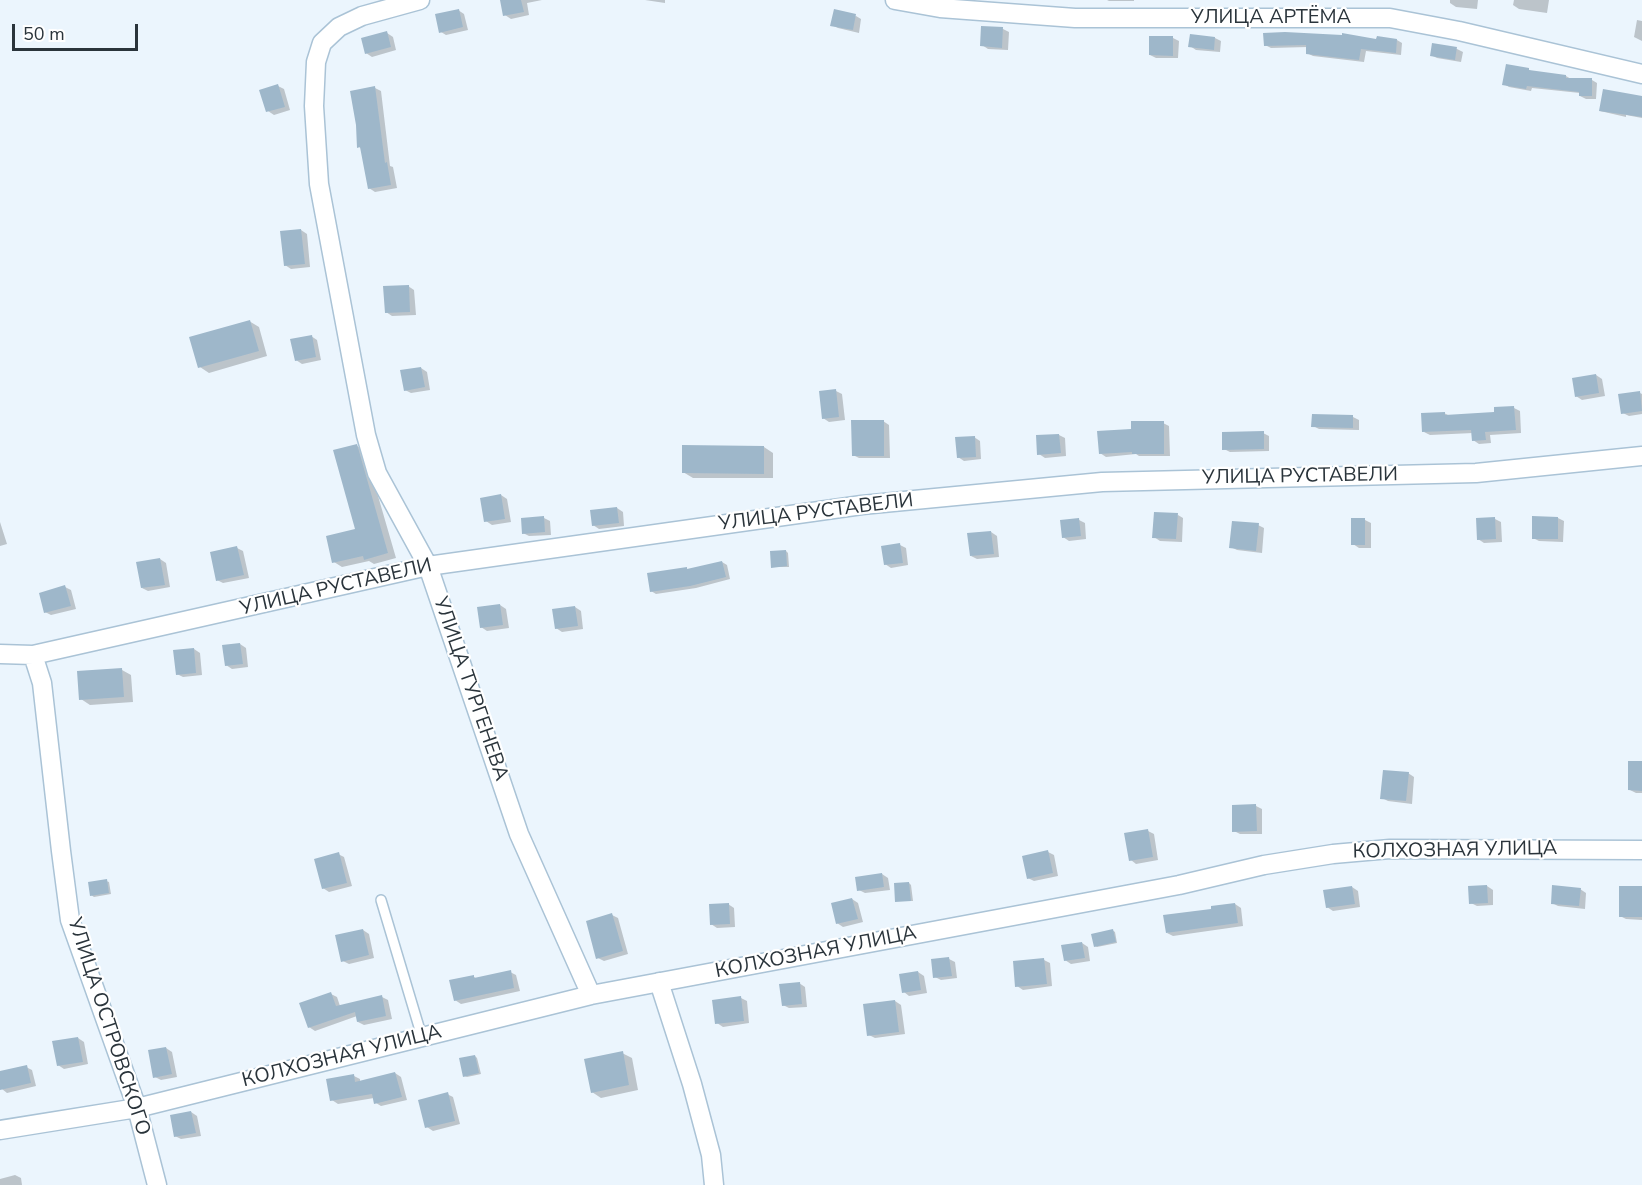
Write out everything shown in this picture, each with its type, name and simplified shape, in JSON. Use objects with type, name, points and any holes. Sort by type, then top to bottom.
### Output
[{"type":"street","name":"УЛИЦА ТУРГЕНЕВА","points":[[420,0],[362,16],[339,27],[322,43],[316,62],[314,106],[320,184],[366,435],[377,473],[428,566],[519,834],[591,995]]},
{"type":"street","name":"УЛИЦА АРТЁМА","points":[[895,0],[940,8],[1076,18],[1390,18],[1459,31],[1642,74]]},
{"type":"street","name":"УЛИЦА РУСТАВЕЛИ","points":[[0,654],[33,655],[428,566],[862,505],[1102,482],[1476,473],[1642,456]]},
{"type":"street","name":"УЛИЦА ОСТРОВСКОГО","points":[[33,655],[42,683],[70,920],[137,1108],[157,1185]]},
{"type":"street","name":"КОЛХОЗНАЯ УЛИЦА","points":[[0,1130],[137,1108],[591,995],[1179,885],[1264,865],[1333,854],[1390,849],[1642,850]]},
{"type":"street","points":[[659,982],[692,1083],[711,1155],[714,1185]]},
{"type":"lane","points":[[381,900],[422,1037]]},
{"type":"building","points":[[500,0],[521,0],[524,12],[503,16]]},
{"type":"building","points":[[459,9],[463,27],[439,33],[435,14]]},
{"type":"building","points":[[834,9],[856,14],[853,30],[830,26]]},
{"type":"building","points":[[981,26],[1003,27],[1002,48],[980,46]]},
{"type":"building","points":[[387,31],[391,47],[365,54],[361,38]]},
{"type":"building","points":[[1263,33],[1342,35],[1342,33],[1376,39],[1377,36],[1397,39],[1396,53],[1361,49],[1359,60],[1306,54],[1306,45],[1264,46]]},
{"type":"building","points":[[1190,34],[1215,37],[1214,50],[1188,47]]},
{"type":"building","points":[[1149,36],[1173,36],[1173,56],[1149,55]]},
{"type":"building","points":[[1432,43],[1457,47],[1455,60],[1430,56]]},
{"type":"building","points":[[1506,64],[1566,75],[1566,78],[1592,78],[1592,96],[1579,96],[1579,92],[1527,86],[1526,89],[1502,85]]},
{"type":"building","points":[[278,84],[285,107],[266,112],[259,90]]},
{"type":"building","points":[[375,86],[385,163],[387,162],[391,185],[368,189],[360,147],[357,148],[356,125],[350,91]]},
{"type":"building","points":[[1603,89],[1642,96],[1642,117],[1599,111]]},
{"type":"building","points":[[301,229],[305,264],[284,266],[280,231]]},
{"type":"building","points":[[409,285],[410,312],[385,313],[383,286]]},
{"type":"building","points":[[250,320],[259,351],[198,368],[189,337]]},
{"type":"building","points":[[312,335],[316,357],[295,361],[290,339]]},
{"type":"building","points":[[421,367],[425,387],[404,391],[400,370]]},
{"type":"building","points":[[1596,374],[1599,393],[1575,397],[1572,378]]},
{"type":"building","points":[[836,389],[839,417],[822,419],[819,391]]},
{"type":"building","points":[[1640,391],[1642,411],[1621,414],[1618,394]]},
{"type":"building","points":[[1514,406],[1516,430],[1485,432],[1486,440],[1472,441],[1471,430],[1422,432],[1421,413],[1445,412],[1445,415],[1494,412],[1494,407]]},
{"type":"building","points":[[1312,414],[1353,415],[1353,428],[1311,427]]},
{"type":"building","points":[[851,420],[884,420],[884,456],[852,456]]},
{"type":"building","points":[[1131,421],[1164,421],[1164,454],[1132,454],[1132,452],[1099,454],[1097,431],[1131,429]]},
{"type":"building","points":[[1264,431],[1264,449],[1222,450],[1222,432]]},
{"type":"building","points":[[1059,434],[1061,453],[1037,455],[1036,435]]},
{"type":"building","points":[[975,436],[976,457],[957,458],[955,437]]},
{"type":"building","points":[[357,444],[388,553],[364,560],[363,556],[332,563],[326,536],[355,529],[333,450]]},
{"type":"building","points":[[682,445],[764,446],[764,474],[682,473]]},
{"type":"building","points":[[501,494],[505,519],[484,522],[480,498]]},
{"type":"building","points":[[617,507],[619,523],[592,526],[590,510]]},
{"type":"building","points":[[1154,512],[1178,513],[1176,539],[1152,538]]},
{"type":"building","points":[[544,516],[545,532],[522,534],[521,518]]},
{"type":"building","points":[[1532,516],[1558,517],[1558,539],[1532,539]]},
{"type":"building","points":[[1495,517],[1496,539],[1477,540],[1476,518]]},
{"type":"building","points":[[1079,518],[1081,536],[1062,538],[1060,520]]},
{"type":"building","points":[[1351,518],[1365,518],[1365,545],[1351,545]]},
{"type":"building","points":[[1232,521],[1259,523],[1256,551],[1229,548]]},
{"type":"building","points":[[991,531],[994,554],[970,556],[967,533]]},
{"type":"building","points":[[900,543],[903,563],[884,565],[881,546]]},
{"type":"building","points":[[237,546],[244,575],[216,581],[210,552]]},
{"type":"building","points":[[786,550],[787,566],[771,568],[770,551]]},
{"type":"building","points":[[160,558],[165,585],[141,588],[136,562]]},
{"type":"building","points":[[722,561],[726,577],[690,586],[650,592],[647,573],[687,567],[687,569]]},
{"type":"building","points":[[65,585],[71,606],[44,613],[39,593]]},
{"type":"building","points":[[500,604],[503,625],[480,628],[477,607]]},
{"type":"building","points":[[575,606],[578,626],[555,629],[552,609]]},
{"type":"building","points":[[240,643],[243,664],[225,666],[222,645]]},
{"type":"building","points":[[194,648],[196,673],[176,675],[173,650]]},
{"type":"building","points":[[122,668],[124,697],[79,700],[77,671]]},
{"type":"building","points":[[1628,761],[1642,761],[1642,791],[1628,790]]},
{"type":"building","points":[[1383,770],[1409,772],[1406,801],[1380,799]]},
{"type":"building","points":[[1256,804],[1257,831],[1232,832],[1232,805]]},
{"type":"building","points":[[1148,829],[1153,857],[1129,861],[1124,833]]},
{"type":"building","points":[[1048,850],[1053,873],[1027,879],[1022,856]]},
{"type":"building","points":[[339,852],[347,883],[322,889],[314,859]]},
{"type":"building","points":[[882,873],[884,887],[857,891],[855,877]]},
{"type":"building","points":[[107,879],[109,893],[90,896],[88,882]]},
{"type":"building","points":[[909,882],[911,901],[895,902],[894,883]]},
{"type":"building","points":[[1487,885],[1488,903],[1469,904],[1468,886]]},
{"type":"building","points":[[1552,885],[1581,888],[1579,906],[1551,904]]},
{"type":"building","points":[[1352,886],[1355,904],[1326,908],[1323,890]]},
{"type":"building","points":[[1619,886],[1642,886],[1642,917],[1619,917]]},
{"type":"building","points":[[852,898],[858,919],[836,924],[831,903]]},
{"type":"building","points":[[729,903],[730,924],[710,925],[709,904]]},
{"type":"building","points":[[1235,903],[1238,923],[1166,933],[1163,915],[1211,909],[1211,906]]},
{"type":"building","points":[[612,913],[623,951],[596,959],[586,921]]},
{"type":"building","points":[[363,929],[369,955],[341,962],[335,935]]},
{"type":"building","points":[[1113,929],[1116,942],[1094,947],[1091,934]]},
{"type":"building","points":[[1082,942],[1085,958],[1064,961],[1061,945]]},
{"type":"building","points":[[949,957],[952,976],[933,978],[931,959]]},
{"type":"building","points":[[1044,958],[1047,984],[1015,987],[1013,961]]},
{"type":"building","points":[[511,970],[514,988],[454,1001],[449,980],[474,975],[474,978]]},
{"type":"building","points":[[918,971],[921,990],[902,993],[899,974]]},
{"type":"building","points":[[800,982],[802,1004],[782,1006],[779,984]]},
{"type":"building","points":[[331,992],[336,1006],[382,995],[386,1016],[357,1022],[355,1012],[308,1028],[299,1003]]},
{"type":"building","points":[[741,996],[744,1021],[715,1024],[712,1000]]},
{"type":"building","points":[[895,1000],[899,1032],[867,1036],[863,1004]]},
{"type":"building","points":[[78,1037],[83,1062],[57,1066],[52,1041]]},
{"type":"building","points":[[166,1047],[172,1074],[153,1078],[148,1050]]},
{"type":"building","points":[[623,1051],[629,1085],[591,1093],[584,1059]]},
{"type":"building","points":[[475,1055],[479,1073],[463,1077],[459,1058]]},
{"type":"building","points":[[27,1065],[31,1083],[0,1090],[0,1071]]},
{"type":"building","points":[[395,1072],[402,1097],[374,1104],[372,1094],[330,1101],[326,1079],[354,1074],[355,1082]]},
{"type":"building","points":[[448,1092],[455,1121],[425,1128],[418,1100]]},
{"type":"building","points":[[191,1111],[196,1133],[174,1137],[170,1115]]}]
